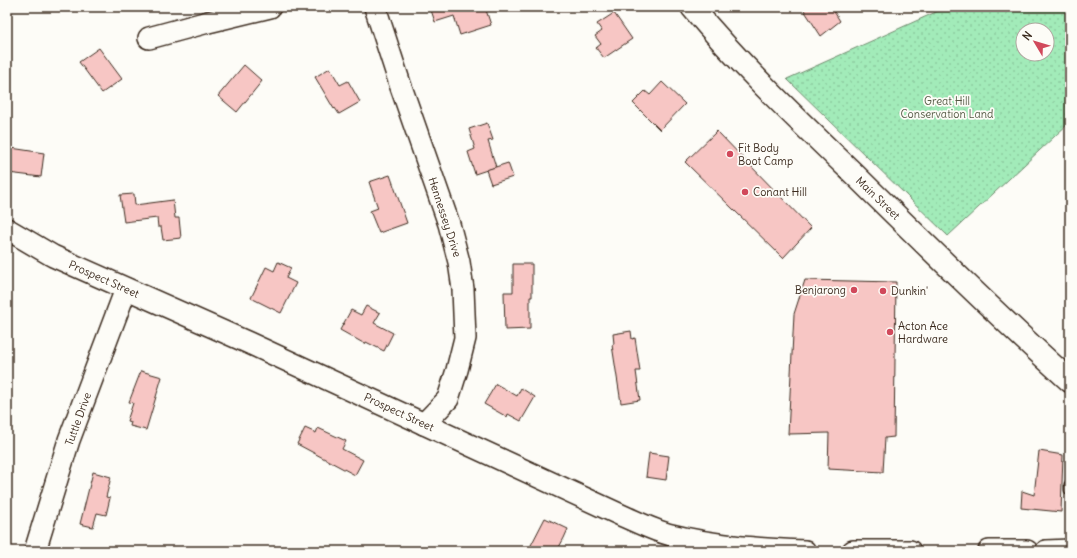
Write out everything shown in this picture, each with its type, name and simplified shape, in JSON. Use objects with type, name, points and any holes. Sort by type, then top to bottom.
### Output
[{"type":"main road","name":"Main Street","points":[[692,7],[728,49],[771,94],[1018,334],[1070,381]]},
{"type":"street","points":[[149,38],[270,7]]},
{"type":"street","name":"Hennessey Drive","points":[[375,7],[449,224],[459,262],[463,289],[464,338],[457,370],[448,399],[424,424]]},
{"type":"street","name":"Prospect Street","points":[[7,229],[53,256],[249,343],[616,514],[670,535],[713,544],[751,549],[805,551]]},
{"type":"street","name":"Tuttle Drive","points":[[35,551],[69,440],[126,288]]},
{"type":"street","points":[[1046,551],[1070,550]]},
{"type":"street","points":[[853,551],[910,551]]},
{"type":"street","points":[[989,551],[1027,551]]},
{"type":"lane","points":[[1070,485],[1070,490]]},
{"type":"green space","name":"Great Hill Conservation Land","points":[[947,7],[1070,7],[1070,122],[948,236],[787,79]]},
{"type":"building","points":[[430,7],[485,7],[491,25],[460,35],[454,16],[435,22]]},
{"type":"building","points":[[802,7],[831,7],[840,21],[821,36]]},
{"type":"building","points":[[614,13],[632,39],[604,58],[596,48],[601,44],[595,36],[602,31],[597,24]]},
{"type":"building","points":[[99,48],[122,79],[102,93],[79,62]]},
{"type":"building","points":[[244,65],[262,81],[237,112],[218,96]]},
{"type":"building","points":[[330,68],[340,85],[348,81],[360,102],[339,114],[335,108],[334,109],[315,77]]},
{"type":"building","points":[[662,82],[685,104],[660,130],[633,103],[645,91],[650,95]]},
{"type":"building","points":[[487,123],[493,140],[488,141],[496,167],[475,174],[468,152],[475,149],[469,129]]},
{"type":"building","points":[[717,131],[811,228],[783,258],[685,162]]},
{"type":"building","points":[[11,148],[44,153],[41,177],[8,173]]},
{"type":"building","points":[[508,163],[513,177],[491,184],[486,170]]},
{"type":"building","points":[[390,175],[407,223],[379,233],[370,211],[378,208],[369,182]]},
{"type":"building","points":[[134,194],[135,205],[173,200],[175,218],[179,218],[181,238],[163,240],[161,227],[158,227],[157,218],[124,222],[120,195]]},
{"type":"building","points":[[278,262],[291,268],[286,278],[296,283],[281,313],[251,298],[266,267],[274,271]]},
{"type":"building","points":[[513,264],[532,264],[530,329],[505,330],[504,292],[513,292]]},
{"type":"building","points":[[805,280],[896,282],[894,437],[885,438],[883,472],[828,469],[829,433],[788,434],[794,314]]},
{"type":"building","points":[[366,306],[380,313],[374,323],[393,333],[384,351],[366,342],[365,344],[340,330],[351,310],[361,315]]},
{"type":"building","points":[[631,331],[632,339],[635,338],[640,371],[636,371],[640,400],[621,403],[612,345],[614,344],[613,334]]},
{"type":"building","points":[[141,371],[162,377],[146,430],[130,426],[131,422],[127,421],[133,403],[129,402]]},
{"type":"building","points":[[496,384],[517,396],[521,388],[535,397],[521,421],[508,414],[507,417],[484,404]]},
{"type":"building","points":[[305,428],[316,433],[318,428],[346,441],[342,449],[363,460],[355,475],[297,444]]},
{"type":"building","points":[[1039,451],[1063,455],[1061,512],[1021,508],[1022,491],[1034,495]]},
{"type":"building","points":[[649,453],[669,456],[666,480],[646,477]]},
{"type":"building","points":[[93,472],[111,477],[106,497],[110,498],[106,515],[97,513],[93,527],[80,524]]},
{"type":"building","points":[[545,518],[568,529],[564,538],[557,551],[528,551]]},
{"type":"place","name":"Fit Body Boot Camp","points":[[730,154]]},
{"type":"place","name":"Conant Hill","points":[[745,192]]},
{"type":"place","name":"Benjarong","points":[[854,290]]},
{"type":"place","name":"Dunkin'","points":[[883,291]]},
{"type":"place","name":"Acton Ace Hardware","points":[[890,332]]}]
